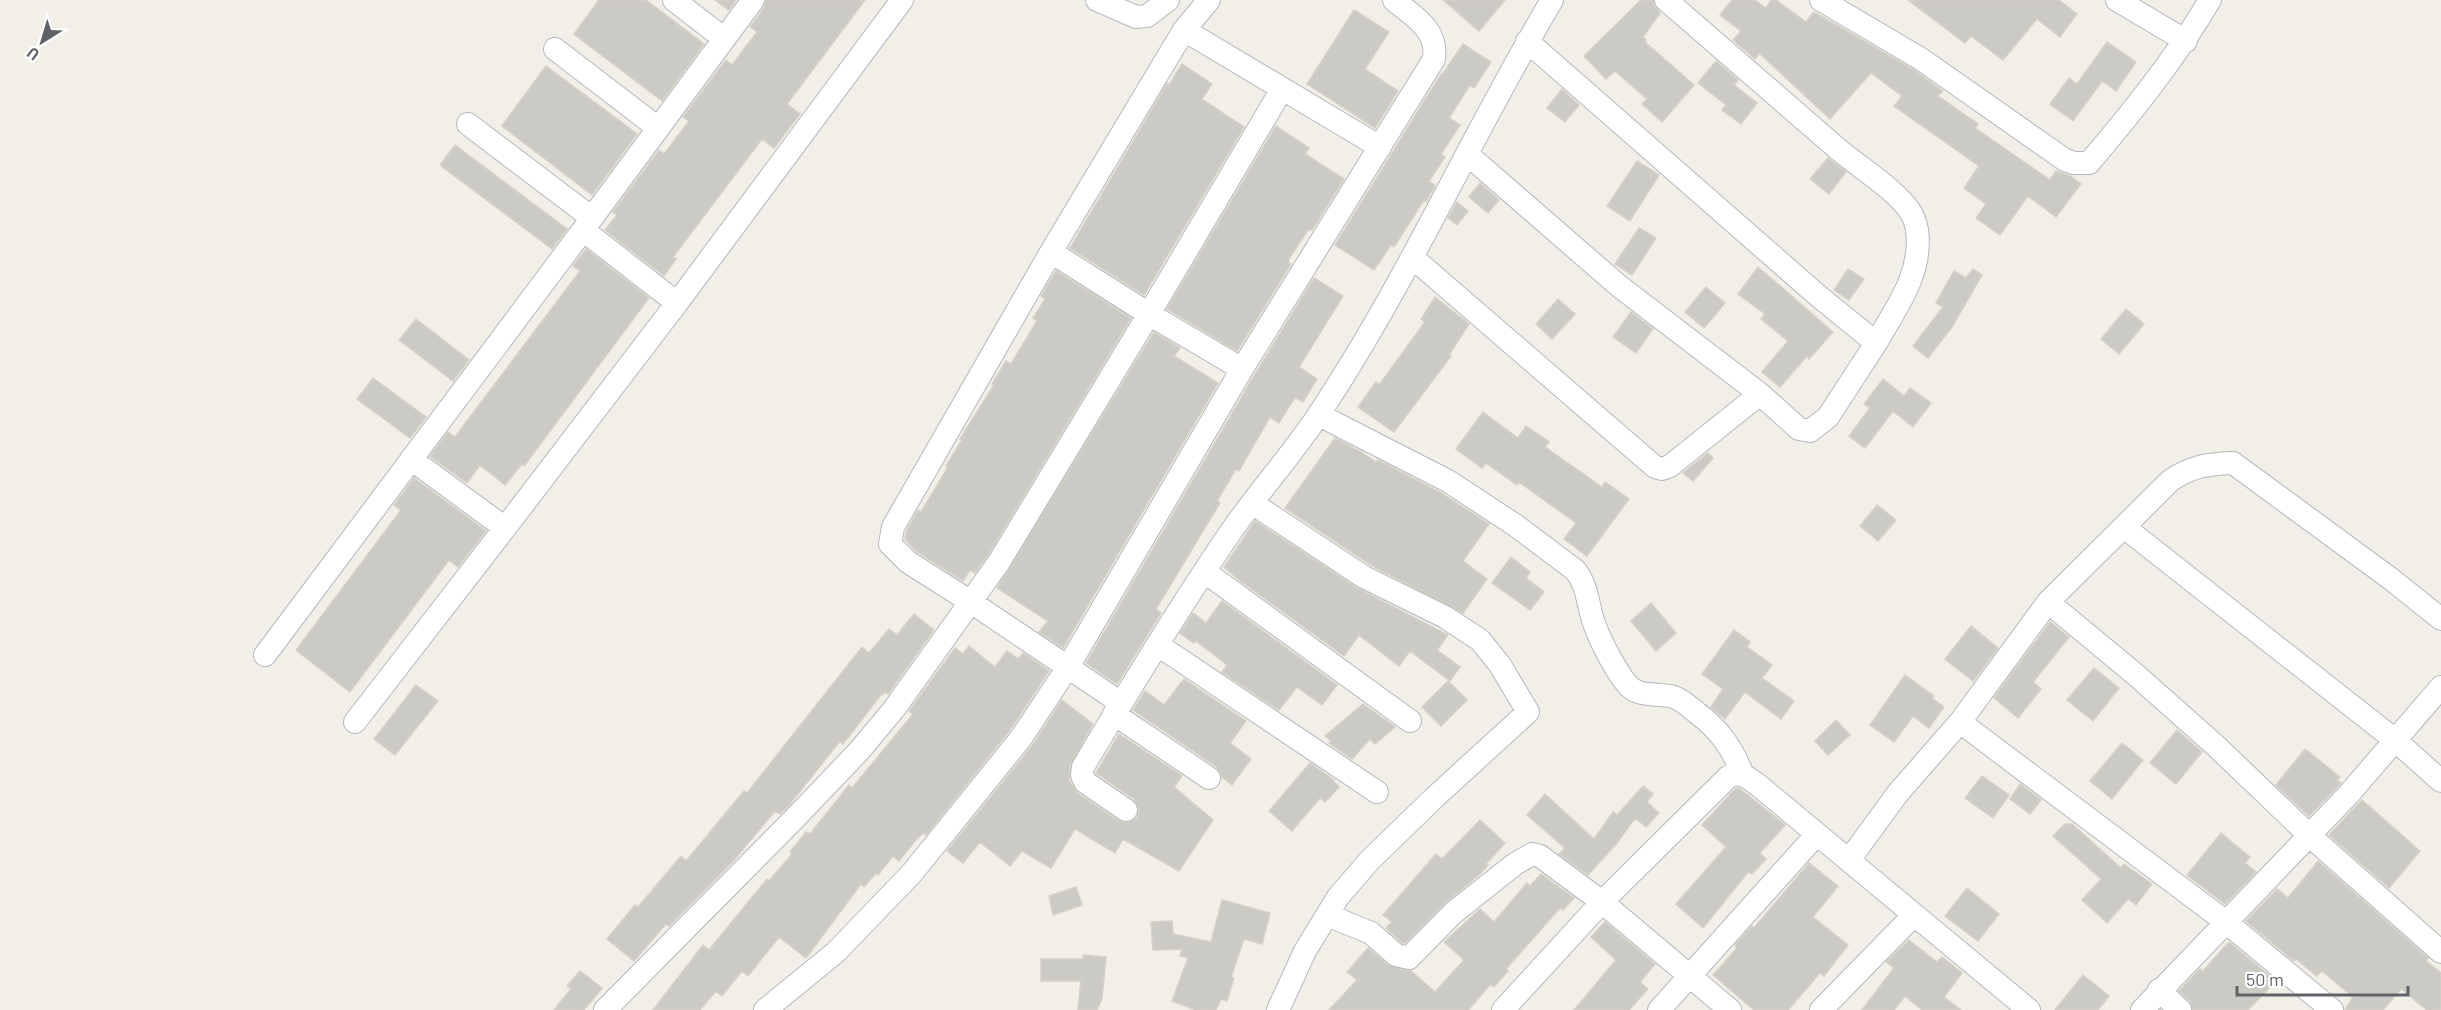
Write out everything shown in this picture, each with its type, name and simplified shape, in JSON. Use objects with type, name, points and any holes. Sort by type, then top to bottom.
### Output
[{"type":"street","points":[[674,0],[723,38]]},
{"type":"street","points":[[265,655],[753,0]]},
{"type":"street","points":[[355,722],[677,303],[902,0]]},
{"type":"street","points":[[1097,0],[1137,16],[1147,16],[1168,0]]},
{"type":"street","points":[[1209,0],[1184,30],[1051,252],[893,527],[890,544],[900,555],[1068,667],[1118,709],[1209,778]]},
{"type":"street","points":[[765,1010],[836,952],[912,873],[1021,738],[1068,667],[1242,369],[1434,59],[1436,49],[1432,36],[1394,0]]},
{"type":"street","points":[[1126,810],[1090,788],[1082,775],[1083,767],[1205,572],[1252,503],[1319,415],[1413,258],[1527,41],[1552,0]]},
{"type":"street","points":[[1467,153],[1619,286],[1760,394],[1799,429],[1810,431],[1828,417],[1876,343],[1912,279],[1919,250],[1916,227],[1911,212],[1883,184],[1841,151],[1666,0]]},
{"type":"street","points":[[1821,0],[1921,59],[2065,160],[2074,163],[2089,163],[2136,108],[2186,41],[2210,0]]},
{"type":"street","points":[[2117,0],[2186,41]]},
{"type":"street","points":[[1184,30],[1380,147]]},
{"type":"street","points":[[1527,41],[1816,294],[1876,343]]},
{"type":"street","points":[[555,49],[658,128]]},
{"type":"street","points":[[604,1010],[859,751],[894,709],[999,562],[1282,89]]},
{"type":"street","points":[[468,124],[677,303]]},
{"type":"street","points":[[1051,252],[1242,369]]},
{"type":"street","points":[[1413,258],[1655,467],[1662,469],[1670,466],[1760,394]]},
{"type":"street","points":[[1319,415],[1448,481],[1515,525],[1575,570],[1581,577],[1600,636],[1627,684],[1639,693],[1674,698],[1692,709],[1723,736],[1734,751],[1743,775]]},
{"type":"street","points":[[411,459],[505,528]]},
{"type":"street","points":[[1849,860],[1898,793],[1960,722],[2048,602],[2171,480],[2190,468],[2233,463],[2391,579],[2441,619]]},
{"type":"street","points":[[1252,503],[1364,577],[1445,617],[1480,640],[1500,665],[1528,712],[1460,772],[1370,860],[1338,897],[1305,951],[1278,1010]]},
{"type":"street","points":[[2124,527],[2395,740],[2441,781]]},
{"type":"street","points":[[1205,572],[1410,721]]},
{"type":"street","points":[[2048,602],[2198,730],[2310,836],[2441,952]]},
{"type":"street","points":[[1158,645],[1377,792]]},
{"type":"street","points":[[2142,1010],[2267,877],[2310,836],[2441,687]]},
{"type":"street","points":[[1960,722],[2226,922],[2332,1010]]},
{"type":"street","points":[[1503,1010],[1602,902],[1728,777],[1737,773],[1743,775],[1849,860],[1914,915],[2013,1005]]},
{"type":"street","points":[[1659,1010],[1817,834]]},
{"type":"street","points":[[1327,915],[1371,933],[1396,955],[1410,958],[1453,913],[1520,860],[1532,854],[1540,856],[1602,902],[1688,977],[1730,1010]]},
{"type":"street","points":[[1821,1010],[1914,915]]},
{"type":"street","points":[[2159,990],[2180,1010]]},
{"type":"building","points":[[599,0],[646,0],[704,44],[662,101],[574,34]]},
{"type":"building","points":[[715,0],[736,0],[729,10]]},
{"type":"building","points":[[766,0],[865,0],[787,104],[800,114],[774,148],[762,139],[673,257],[676,259],[664,276],[605,230],[617,215],[613,212],[659,150],[664,154],[689,121],[683,117],[726,60],[732,65],[757,32],[750,27],[764,8]]},
{"type":"building","points":[[1443,0],[1505,0],[1479,31]]},
{"type":"building","points":[[1641,0],[1653,0],[1660,13],[1643,37],[1645,42],[1694,85],[1662,122],[1642,104],[1647,99],[1615,71],[1606,79],[1584,56]]},
{"type":"building","points":[[1732,0],[1755,0],[1766,8],[1771,0],[1776,0],[1806,22],[1814,12],[1914,70],[1943,91],[1938,96],[1978,124],[1975,128],[2050,180],[2056,171],[2070,176],[2081,184],[2056,217],[2028,196],[2000,235],[1976,218],[1986,204],[1964,188],[1979,166],[1894,106],[1902,96],[1871,73],[1830,119],[1759,53],[1755,59],[1733,40],[1741,31],[1720,15]]},
{"type":"building","points":[[1908,0],[2059,0],[2077,14],[2060,37],[2037,19],[2003,60],[1971,36],[1965,43]]},
{"type":"building","points":[[1354,10],[1389,32],[1365,69],[1398,91],[1375,128],[1307,84]]},
{"type":"building","points":[[2107,42],[2136,62],[2116,91],[2102,81],[2073,121],[2050,104],[2069,78],[2077,84]]},
{"type":"building","points":[[1463,44],[1491,62],[1474,88],[1470,85],[1449,118],[1460,125],[1441,154],[1445,157],[1429,181],[1435,186],[1426,202],[1424,200],[1394,247],[1391,245],[1374,270],[1335,245],[1441,74]]},
{"type":"building","points":[[1716,61],[1738,80],[1734,85],[1757,103],[1741,124],[1722,110],[1726,105],[1698,83]]},
{"type":"building","points":[[1182,64],[1212,84],[1202,99],[1244,127],[1144,295],[1070,248],[1167,84],[1169,85]]},
{"type":"building","points":[[546,66],[637,134],[592,195],[502,126]]},
{"type":"building","points":[[1562,89],[1579,105],[1565,122],[1547,108]]},
{"type":"building","points":[[1276,126],[1309,148],[1305,154],[1344,179],[1312,230],[1308,230],[1289,259],[1288,262],[1291,264],[1237,351],[1167,309]]},
{"type":"building","points":[[455,145],[567,229],[552,249],[440,165]]},
{"type":"building","points":[[1828,158],[1846,172],[1829,194],[1810,179]]},
{"type":"building","points":[[1637,161],[1659,175],[1630,221],[1607,206]]},
{"type":"building","points":[[1480,183],[1499,200],[1488,213],[1469,197]]},
{"type":"building","points":[[1457,202],[1468,211],[1457,225],[1448,218]]},
{"type":"building","points":[[1639,228],[1656,238],[1632,275],[1615,264]]},
{"type":"building","points":[[586,249],[649,298],[524,466],[522,464],[505,485],[480,465],[467,483],[430,456],[448,432],[455,437],[580,271],[573,266]]},
{"type":"building","points":[[1758,267],[1833,332],[1809,359],[1807,356],[1780,387],[1762,372],[1788,341],[1761,319],[1765,314],[1738,294]]},
{"type":"building","points":[[1848,269],[1864,279],[1849,300],[1834,290]]},
{"type":"building","points":[[1973,269],[1982,275],[1952,327],[1928,358],[1913,346],[1943,307],[1936,303],[1954,271],[1966,278]]},
{"type":"building","points":[[1056,271],[1131,318],[988,555],[975,573],[970,570],[963,581],[916,551],[905,539],[906,532],[918,510],[921,512],[948,467],[946,466],[962,440],[960,439],[994,385],[992,384],[1006,361],[1011,364],[1037,321],[1033,318],[1045,299],[1041,296]]},
{"type":"building","points":[[1314,278],[1343,296],[1299,367],[1317,379],[1303,402],[1295,397],[1279,423],[1270,417],[1239,471],[1236,469],[1217,501],[1220,503],[1156,609],[1161,613],[1117,684],[1086,663]]},
{"type":"building","points":[[1706,287],[1725,303],[1704,328],[1685,312]]},
{"type":"building","points":[[1435,297],[1469,324],[1449,355],[1451,356],[1394,432],[1358,407],[1376,382],[1379,385],[1425,322],[1421,319]]},
{"type":"building","points":[[1558,299],[1575,314],[1552,339],[1536,324]]},
{"type":"building","points":[[2126,309],[2144,324],[2119,354],[2101,339]]},
{"type":"building","points":[[1631,312],[1653,329],[1636,353],[1613,337]]},
{"type":"building","points":[[416,319],[469,360],[453,381],[399,340]]},
{"type":"building","points":[[1154,332],[1180,348],[1174,356],[1218,383],[1063,648],[1039,632],[1048,621],[997,588]]},
{"type":"building","points":[[373,378],[426,417],[410,438],[357,399]]},
{"type":"building","points":[[1883,379],[1904,396],[1910,388],[1931,403],[1913,427],[1893,411],[1865,448],[1849,436],[1870,408],[1864,404]]},
{"type":"building","points":[[1483,412],[1518,438],[1526,426],[1549,442],[1545,447],[1602,487],[1605,482],[1629,499],[1587,556],[1564,539],[1576,523],[1519,482],[1517,485],[1486,463],[1482,468],[1456,449]]},
{"type":"building","points":[[1335,438],[1376,462],[1378,460],[1441,493],[1489,524],[1463,561],[1487,579],[1463,613],[1371,565],[1285,508]]},
{"type":"building","points":[[1708,453],[1713,458],[1693,481],[1683,473]]},
{"type":"building","points":[[414,478],[486,531],[458,567],[449,560],[350,692],[296,650],[401,510],[394,505]]},
{"type":"building","points":[[1877,505],[1896,520],[1878,541],[1860,526]]},
{"type":"building","points":[[1255,521],[1357,588],[1448,635],[1437,650],[1460,667],[1450,681],[1410,651],[1399,666],[1359,635],[1344,656],[1239,580],[1224,567]]},
{"type":"building","points":[[1511,557],[1530,572],[1526,578],[1544,592],[1530,610],[1492,583]]},
{"type":"building","points":[[1222,601],[1337,685],[1322,705],[1297,687],[1279,710],[1222,672],[1227,665],[1196,641],[1194,643],[1180,633],[1193,613],[1206,623]]},
{"type":"building","points":[[1651,603],[1676,633],[1656,651],[1631,621]]},
{"type":"building","points":[[914,614],[934,630],[888,694],[886,692],[880,696],[843,744],[840,741],[790,804],[780,814],[775,811],[735,859],[669,926],[666,924],[634,961],[607,939],[635,905],[638,907],[681,856],[686,861],[744,791],[747,793],[862,647],[869,653],[889,629],[897,635]]},
{"type":"building","points":[[2050,622],[2069,637],[2033,682],[2041,689],[2018,718],[1994,698]]},
{"type":"building","points":[[1971,626],[1998,648],[1973,681],[1945,659]]},
{"type":"building","points":[[1734,630],[1750,642],[1747,647],[1772,665],[1762,678],[1794,701],[1781,719],[1745,692],[1725,719],[1711,707],[1723,689],[1702,674]]},
{"type":"building","points":[[969,646],[995,667],[1007,651],[1018,659],[1023,653],[1049,671],[1010,730],[926,835],[923,833],[899,861],[893,856],[878,875],[876,873],[864,887],[861,884],[806,958],[779,937],[748,976],[742,971],[722,996],[716,991],[700,1010],[653,1010],[703,945],[709,950],[767,879],[769,881],[792,854],[790,852],[806,832],[810,834],[849,785],[852,788],[913,714],[909,711],[955,648],[963,654]]},
{"type":"building","points":[[2094,668],[2119,688],[2093,721],[2067,700]]},
{"type":"building","points":[[1905,675],[1934,696],[1932,698],[1944,707],[1929,728],[1913,716],[1894,742],[1870,725]]},
{"type":"building","points":[[1184,679],[1246,721],[1230,743],[1251,759],[1232,785],[1222,777],[1217,767],[1133,710],[1145,691],[1164,705]]},
{"type":"building","points":[[1448,681],[1467,700],[1441,726],[1422,707]]},
{"type":"building","points":[[416,685],[438,701],[395,755],[374,739]]},
{"type":"building","points":[[1062,700],[1093,724],[1070,765],[1069,780],[1077,793],[1119,821],[1126,823],[1137,818],[1139,810],[1134,799],[1096,773],[1119,734],[1182,776],[1174,787],[1213,820],[1179,871],[1123,839],[1115,853],[1075,829],[1051,868],[1022,851],[1010,866],[980,842],[963,863],[947,851],[1032,746]]},
{"type":"building","points":[[1363,704],[1395,727],[1375,744],[1370,739],[1352,759],[1329,743],[1331,741],[1325,736]]},
{"type":"building","points":[[1836,720],[1850,735],[1828,755],[1815,741]]},
{"type":"building","points":[[2177,730],[2202,752],[2176,784],[2150,763]]},
{"type":"building","points":[[2122,743],[2143,760],[2112,799],[2090,781]]},
{"type":"building","points":[[2305,749],[2340,777],[2337,780],[2341,783],[2309,816],[2276,785]]},
{"type":"building","points":[[1310,763],[1334,780],[1339,787],[1325,802],[1320,798],[1292,831],[1269,811]]},
{"type":"building","points":[[1982,776],[2009,795],[1993,818],[1965,798]]},
{"type":"building","points":[[2020,784],[2041,800],[2030,814],[2010,799]]},
{"type":"building","points":[[1643,786],[1653,794],[1647,802],[1659,813],[1646,827],[1635,818],[1617,843],[1588,875],[1559,854],[1565,848],[1527,815],[1545,794],[1594,839],[1613,812],[1617,815]]},
{"type":"building","points":[[1739,788],[1785,825],[1760,853],[1766,859],[1752,874],[1749,871],[1703,928],[1676,904],[1726,847],[1702,825],[1735,789]]},
{"type":"building","points":[[2362,800],[2420,851],[2389,888],[2329,835]]},
{"type":"building","points":[[1480,820],[1505,843],[1480,874],[1445,903],[1405,943],[1402,943],[1386,928],[1392,922],[1383,915],[1436,854],[1442,859]]},
{"type":"building","points":[[2065,824],[2072,824],[2121,868],[2124,864],[2152,884],[2136,905],[2128,899],[2107,923],[2082,900],[2101,879],[2053,836]]},
{"type":"building","points":[[2221,833],[2250,857],[2245,863],[2256,872],[2225,904],[2187,875]]},
{"type":"building","points":[[2318,861],[2428,958],[2426,961],[2441,973],[2441,1010],[2427,1010],[2401,989],[2383,1010],[2345,1010],[2353,997],[2322,971],[2317,976],[2296,959],[2294,961],[2246,921],[2277,889],[2288,898]]},
{"type":"building","points":[[1809,863],[1838,886],[1813,917],[1848,945],[1824,976],[1820,973],[1788,1010],[1754,1010],[1713,975],[1737,948],[1735,945],[1752,926],[1754,928]]},
{"type":"building","points":[[1541,874],[1574,898],[1563,910],[1560,908],[1506,969],[1508,971],[1494,987],[1491,984],[1468,1010],[1329,1010],[1357,980],[1347,972],[1368,948],[1388,965],[1411,971],[1435,992],[1464,960],[1444,942],[1480,909],[1494,922],[1527,883],[1530,886]]},
{"type":"building","points":[[1076,887],[1082,905],[1053,915],[1049,896]]},
{"type":"building","points":[[1967,888],[1999,914],[1978,941],[1945,916]]},
{"type":"building","points":[[1222,900],[1270,913],[1262,944],[1244,939],[1231,977],[1234,978],[1227,1001],[1221,999],[1216,1010],[1196,1010],[1172,1001],[1188,958],[1180,956],[1182,949],[1153,950],[1151,922],[1172,921],[1173,934],[1211,942]]},
{"type":"building","points":[[1605,922],[1655,964],[1640,982],[1648,989],[1629,1010],[1574,1010],[1616,960],[1591,937]]},
{"type":"building","points":[[1909,940],[1937,962],[1942,957],[1962,973],[1944,997],[1961,1010],[1922,1010],[1905,996],[1894,1010],[1862,1010],[1894,968],[1886,962]]},
{"type":"building","points":[[2229,942],[2276,981],[2248,1010],[2193,1010],[2190,1001],[2179,991],[2200,969],[2202,972]]},
{"type":"building","points":[[1083,955],[1106,957],[1102,999],[1097,1010],[1078,1010],[1081,981],[1041,981],[1041,959],[1083,959]]},
{"type":"building","points":[[580,971],[602,988],[584,1010],[554,1010],[571,989],[567,986]]},
{"type":"building","points":[[2083,975],[2109,996],[2098,1010],[2055,1010]]}]
